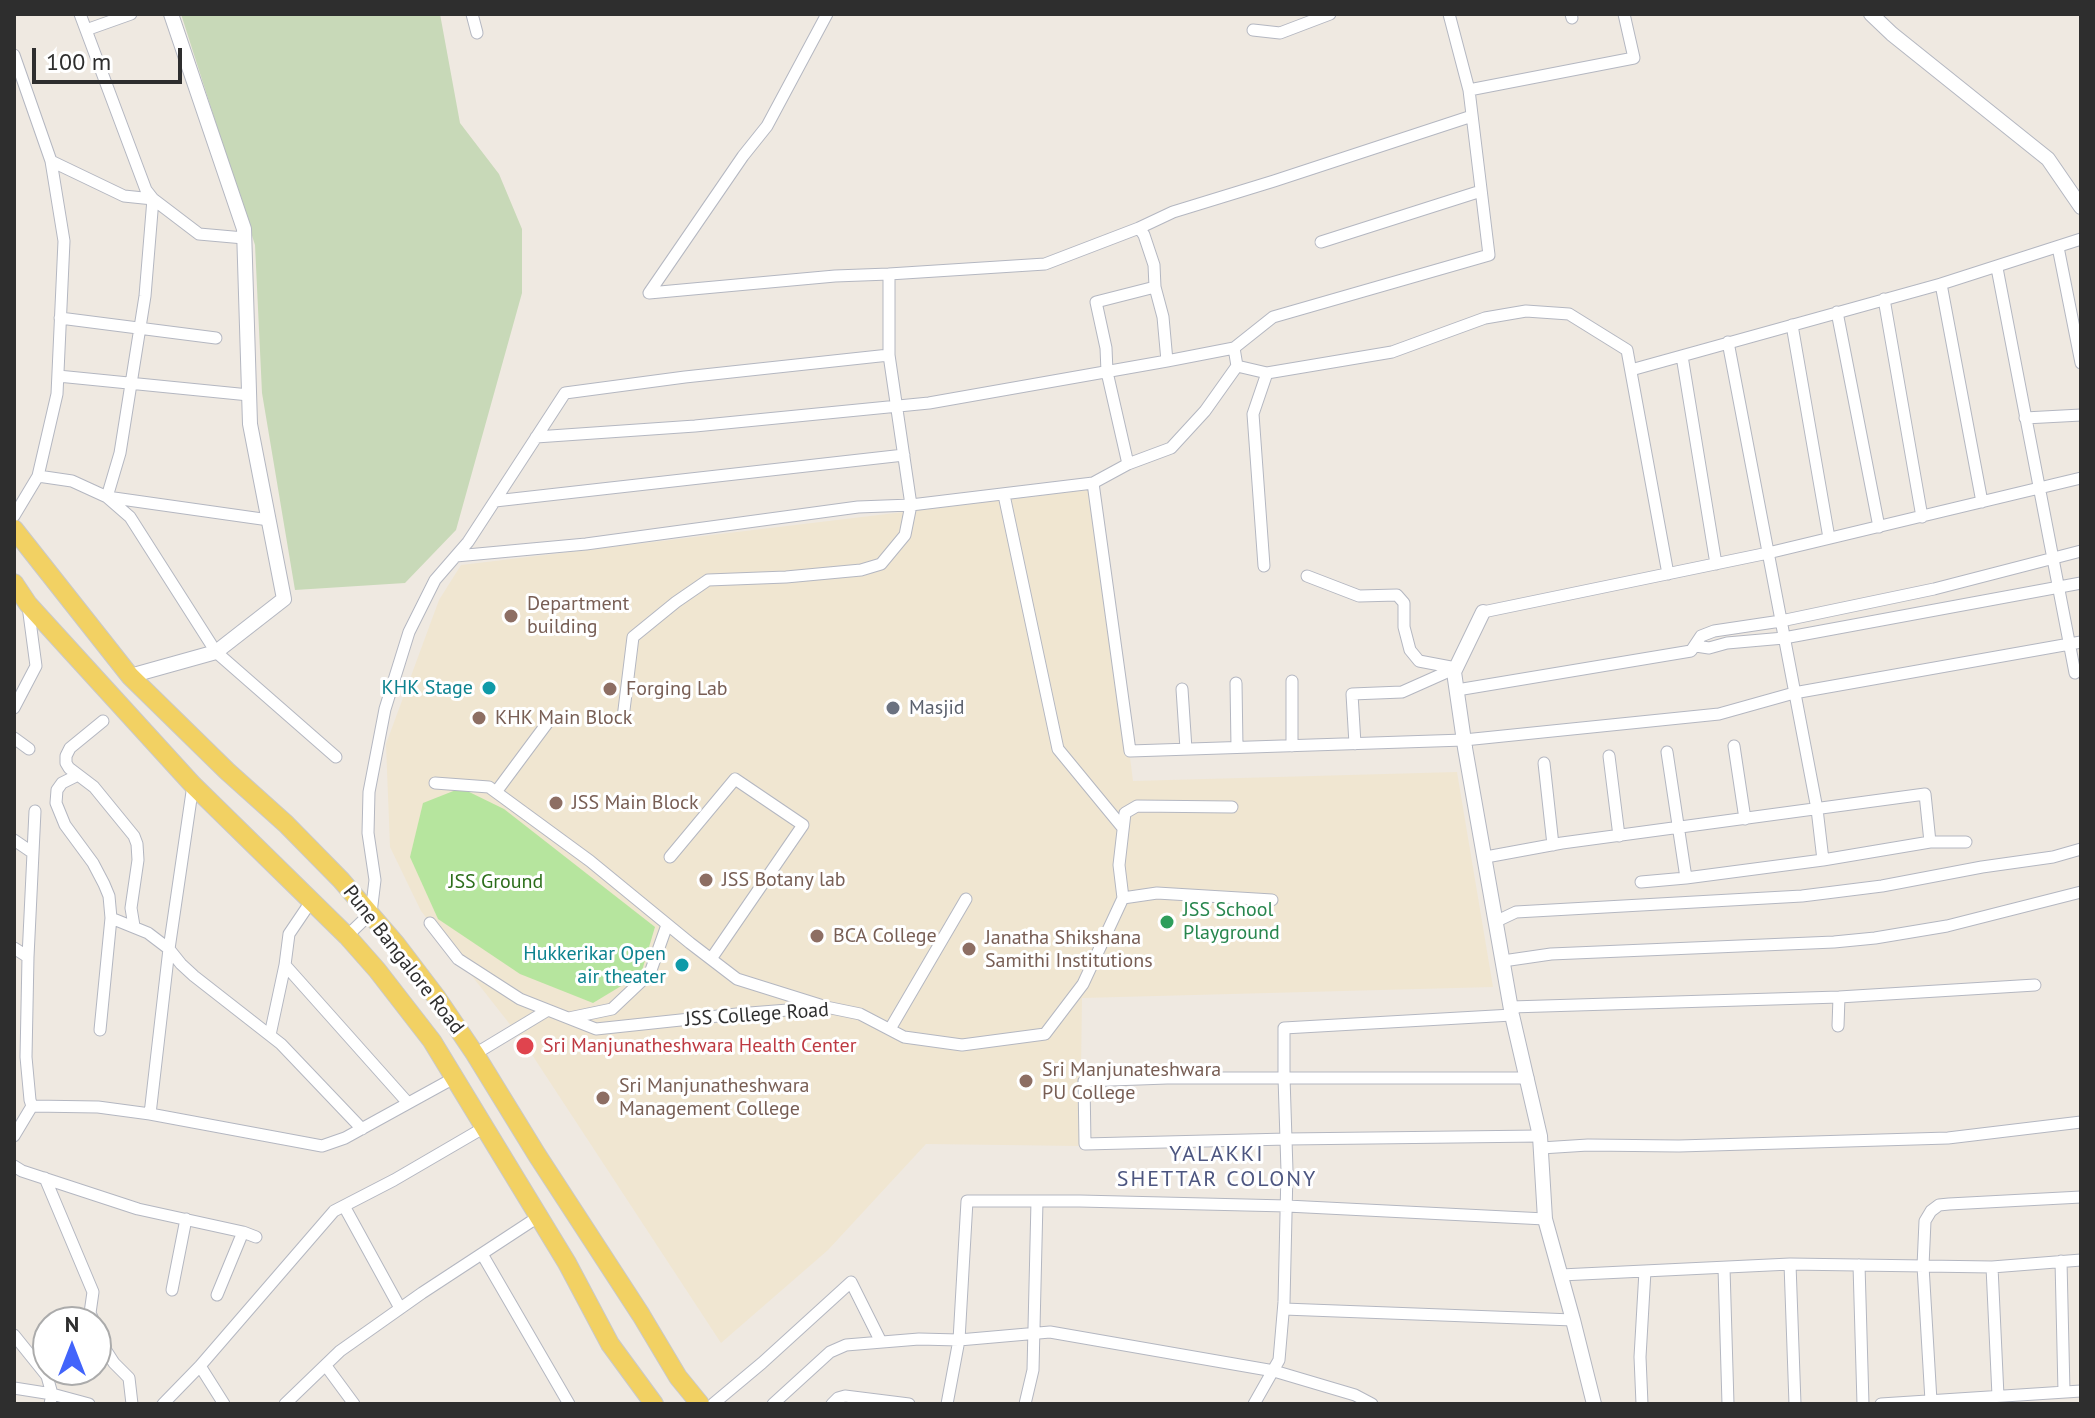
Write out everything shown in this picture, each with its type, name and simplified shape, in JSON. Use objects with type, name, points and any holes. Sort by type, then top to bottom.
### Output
[{"type":"main road","name":"Pune Bangalore Road","points":[[14,529],[130,676],[286,824],[371,913],[437,998],[475,1054],[678,1377],[700,1404]]},
{"type":"main road","name":"Pune Bangalore Road","points":[[14,583],[28,604],[193,785],[312,900],[377,970],[432,1041],[567,1263],[610,1344],[654,1404]]},
{"type":"street","points":[[80,14],[146,190],[153,199],[199,234],[244,238]]},
{"type":"street","points":[[86,30],[131,14]]},
{"type":"street","points":[[130,676],[216,652],[284,599],[250,424],[244,229],[171,14]]},
{"type":"street","points":[[472,14],[477,33]]},
{"type":"street","points":[[827,14],[767,126],[649,293],[835,276],[1045,264],[1173,212],[1472,116]]},
{"type":"street","points":[[1253,30],[1280,33],[1330,14]]},
{"type":"street","points":[[536,437],[695,426],[929,403],[1167,361],[1234,348],[1273,317],[1489,255],[1469,90],[1449,14]]},
{"type":"street","points":[[1469,90],[1634,58],[1624,14]]},
{"type":"street","points":[[1871,14],[2048,159],[2081,207]]},
{"type":"street","points":[[14,55],[19,86],[51,161],[64,241],[57,394],[38,476],[14,516]]},
{"type":"street","points":[[51,161],[124,196],[153,199]]},
{"type":"street","points":[[1321,242],[1481,191]]},
{"type":"street","points":[[107,497],[120,453],[145,296],[153,199]]},
{"type":"street","points":[[1139,228],[1154,265],[1167,361]]},
{"type":"street","points":[[1631,370],[1997,268],[2081,239]]},
{"type":"street","points":[[2058,247],[2081,363]]},
{"type":"street","points":[[1997,268],[2058,587],[2076,643],[2075,673]]},
{"type":"street","points":[[623,718],[633,637],[708,580],[861,570],[881,564],[905,535],[911,505],[889,355],[889,274]]},
{"type":"street","points":[[1941,284],[1982,502]]},
{"type":"street","points":[[1128,464],[1107,372],[1106,348],[1096,302],[1155,287]]},
{"type":"street","points":[[1884,299],[1922,517]]},
{"type":"street","points":[[1237,366],[1267,373],[1392,352],[1485,318],[1526,311],[1569,314],[1627,350],[1668,574]]},
{"type":"street","points":[[1837,312],[1879,527]]},
{"type":"street","points":[[60,318],[216,338]]},
{"type":"street","points":[[1792,325],[1829,538]]},
{"type":"street","points":[[1728,342],[1817,809],[1823,860]]},
{"type":"street","points":[[456,556],[586,544],[858,507],[911,505],[1093,483],[1128,464],[1171,448],[1205,411],[1237,366],[1234,348]]},
{"type":"street","points":[[347,936],[371,913],[375,880],[368,833],[369,792],[385,709],[409,632],[435,580],[468,542],[565,393],[889,355]]},
{"type":"street","points":[[1682,356],[1716,564]]},
{"type":"street","points":[[1264,566],[1253,414],[1267,373]]},
{"type":"street","points":[[58,376],[249,395]]},
{"type":"street","points":[[2025,418],[2081,415]]},
{"type":"street","points":[[495,501],[904,455]]},
{"type":"street","points":[[38,476],[72,481],[107,497],[130,517],[216,652],[336,757]]},
{"type":"street","points":[[1594,1404],[1545,1219],[1541,1142],[1512,1011],[1454,672],[1483,612],[1768,553],[2081,478]]},
{"type":"street","points":[[1093,483],[1130,751],[1464,740],[1719,714],[1794,693],[2076,643]]},
{"type":"street","points":[[1004,495],[1058,749],[1123,828]]},
{"type":"street","points":[[107,497],[269,520]]},
{"type":"street","points":[[1457,690],[1691,651],[1701,636],[1714,631],[1781,621],[1934,589],[2081,551]]},
{"type":"street","points":[[1307,576],[1359,596],[1397,595],[1404,603],[1404,627],[1410,650],[1419,661],[1456,668]]},
{"type":"street","points":[[1696,646],[1709,648],[1727,643],[1784,638],[2081,583]]},
{"type":"street","points":[[14,708],[36,666],[28,604]]},
{"type":"street","points":[[1355,744],[1352,694],[1402,692],[1456,668]]},
{"type":"street","points":[[1292,681],[1292,746]]},
{"type":"street","points":[[1236,683],[1237,747]]},
{"type":"street","points":[[1182,689],[1186,749]]},
{"type":"street","points":[[496,792],[551,718]]},
{"type":"street","points":[[103,721],[70,748],[66,756],[69,768],[94,787],[134,836],[138,860],[131,908],[134,926]]},
{"type":"street","points":[[14,738],[29,749]]},
{"type":"street","points":[[1734,746],[1745,819]]},
{"type":"street","points":[[1667,752],[1686,878]]},
{"type":"street","points":[[1609,756],[1619,836]]},
{"type":"street","points":[[1544,763],[1553,845]]},
{"type":"street","points":[[78,775],[62,783],[57,790],[56,803],[65,825],[93,863],[109,896],[111,918],[100,1030]]},
{"type":"street","points":[[670,857],[735,779],[803,825],[711,959]]},
{"type":"street","points":[[435,783],[489,787],[590,861],[737,979],[826,1007]]},
{"type":"street","points":[[150,1114],[169,949],[193,785]]},
{"type":"street","points":[[1486,857],[1925,794],[1930,842]]},
{"type":"street","points":[[1232,807],[1137,806],[1125,813],[1119,865],[1123,898],[1157,893],[1272,900]]},
{"type":"street","points":[[14,1136],[32,1106],[26,1057],[35,811]]},
{"type":"street","points":[[14,840],[33,853]]},
{"type":"street","points":[[1641,882],[1823,860],[1930,842],[1966,842]]},
{"type":"street","points":[[1497,921],[1516,912],[1802,896],[1882,886],[2053,857],[2081,849]]},
{"type":"street","points":[[1503,961],[1551,954],[1875,938],[1947,926],[2081,892]]},
{"type":"street","name":"JSS College Road","points":[[430,923],[458,959],[520,999],[596,1029],[826,1007],[860,1014],[904,1037],[962,1045],[1045,1034],[1083,984],[1123,898]]},
{"type":"street","points":[[890,1029],[966,899]]},
{"type":"street","points":[[270,1035],[289,934],[312,900]]},
{"type":"street","points":[[111,918],[148,933],[169,949],[194,976],[281,1044],[362,1129]]},
{"type":"street","points":[[569,1018],[612,1009],[641,982],[650,973],[667,925]]},
{"type":"street","points":[[14,948],[28,957]]},
{"type":"street","points":[[285,965],[408,1103]]},
{"type":"street","points":[[1254,1404],[1279,1360],[1284,1309],[1287,1139],[1284,1028],[1512,1011],[2035,985]]},
{"type":"street","points":[[1838,1026],[1839,997]]},
{"type":"street","points":[[475,1054],[548,1010]]},
{"type":"street","points":[[14,1049],[26,1057]]},
{"type":"street","points":[[1528,1078],[1284,1077],[1084,1081],[1085,1144],[1287,1139],[1679,1146],[1948,1138],[2081,1122]]},
{"type":"street","points":[[32,1106],[98,1107],[150,1114],[322,1146],[345,1138],[454,1078]]},
{"type":"street","points":[[163,1404],[200,1366],[334,1211],[485,1127]]},
{"type":"street","points":[[14,1166],[138,1209],[256,1237]]},
{"type":"street","points":[[45,1178],[93,1292],[91,1306]]},
{"type":"street","points":[[1931,1401],[1923,1266],[1925,1221],[1931,1211],[1939,1205],[2081,1197]]},
{"type":"street","points":[[947,1404],[959,1340],[967,1201],[1287,1206],[1545,1219]]},
{"type":"street","points":[[1025,1404],[1033,1370],[1037,1201]]},
{"type":"street","points":[[344,1206],[400,1308]]},
{"type":"street","points":[[291,1402],[340,1351],[538,1217]]},
{"type":"street","points":[[172,1290],[186,1219]]},
{"type":"street","points":[[217,1295],[243,1232]]},
{"type":"street","points":[[482,1254],[569,1404]]},
{"type":"street","points":[[1561,1275],[1790,1264],[1992,1267],[2081,1260]]},
{"type":"street","points":[[2061,1261],[2064,1392]]},
{"type":"street","points":[[1790,1264],[1795,1404]]},
{"type":"street","points":[[1859,1265],[1863,1404]]},
{"type":"street","points":[[1992,1267],[1998,1396]]},
{"type":"street","points":[[1724,1268],[1728,1404]]},
{"type":"street","points":[[1642,1404],[1640,1357],[1645,1271]]},
{"type":"street","points":[[713,1404],[851,1282],[881,1342]]},
{"type":"street","points":[[1284,1309],[1573,1320]]},
{"type":"street","points":[[773,1404],[830,1352],[846,1345],[1050,1332],[1274,1371],[1355,1395],[1372,1404]]},
{"type":"street","points":[[14,1335],[47,1376],[51,1399]]},
{"type":"street","points":[[112,1360],[129,1378],[132,1404]]},
{"type":"street","points":[[200,1366],[224,1404]]},
{"type":"street","points":[[326,1366],[354,1404]]},
{"type":"street","points":[[14,1388],[51,1399],[89,1404]]},
{"type":"street","points":[[1881,1404],[2081,1391]]},
{"type":"street","points":[[832,1404],[845,1396],[909,1404]]},
{"type":"shaded area","name":"Janatha Shikshana Samithi Institutions","points":[[1096,489],[1133,781],[1457,772],[1493,987],[1082,998],[1080,1146],[926,1144],[828,1250],[721,1343],[523,1041],[421,911],[390,847],[386,744],[439,600],[461,565]]},
{"type":"green space","points":[[181,14],[440,14],[460,123],[499,174],[522,229],[522,293],[456,530],[405,583],[295,590],[262,393],[255,245]]},
{"type":"green space","name":"JSS Ground","points":[[461,788],[504,809],[655,927],[641,974],[593,1003],[520,974],[438,919],[410,857],[423,803]]},
{"type":"place","name":"Department building","points":[[511,616]]},
{"type":"place","name":"KHK Stage","points":[[489,688]]},
{"type":"place","name":"Forging Lab","points":[[610,689]]},
{"type":"place","name":"Masjid","points":[[893,708]]},
{"type":"place","name":"KHK Main Block","points":[[479,718]]},
{"type":"place","name":"JSS Main Block","points":[[556,803]]},
{"type":"place","name":"JSS Botany lab","points":[[706,880]]},
{"type":"place","name":"JSS School Playground","points":[[1167,922]]},
{"type":"place","name":"BCA College","points":[[817,936]]},
{"type":"place","name":"Janatha Shikshana Samithi Institutions","points":[[969,949]]},
{"type":"place","name":"Hukkerikar Open air theater","points":[[682,965]]},
{"type":"place","name":"Sri Manjunatheshwara Health Center","points":[[525,1046]]},
{"type":"place","name":"Sri Manjunateshwara PU College","points":[[1026,1081]]},
{"type":"place","name":"Sri Manjunatheshwara Management College","points":[[603,1098]]},
{"type":"district","name":"YALAKKI SHETTAR COLONY","points":[[1217,1168]]}]
